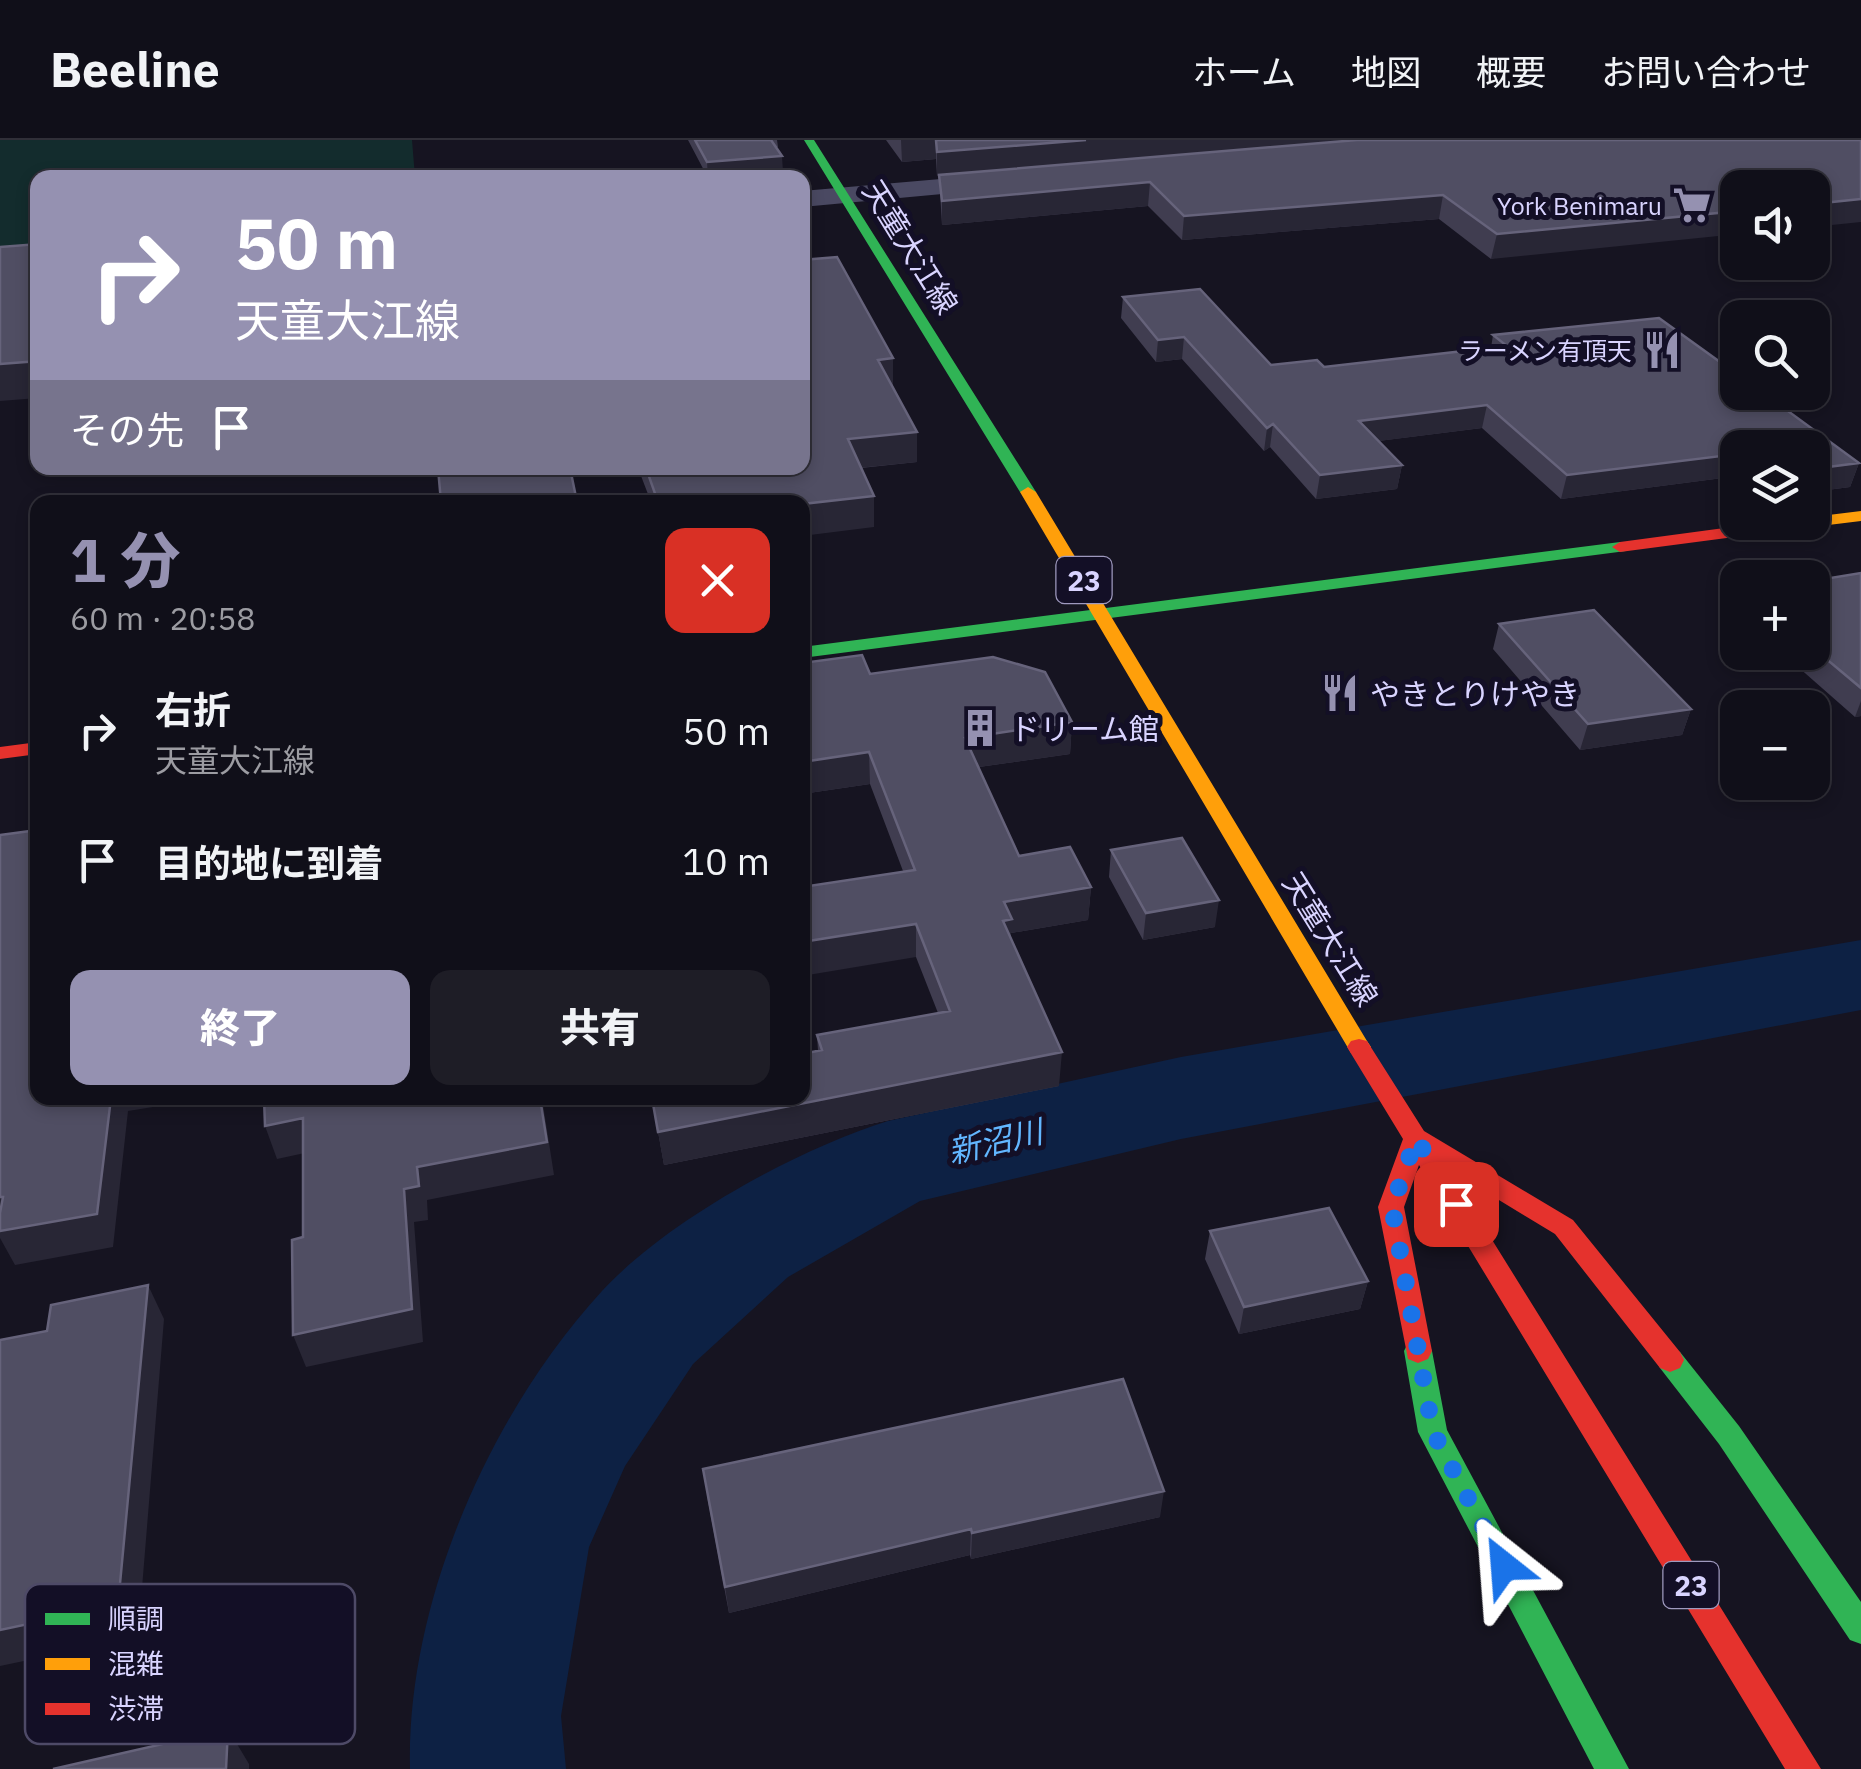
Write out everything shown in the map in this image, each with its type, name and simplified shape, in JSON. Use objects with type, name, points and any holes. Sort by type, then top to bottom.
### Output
[{"type":"main road","name":"天童大江線","points":[[809,140],[1106,615],[1292,937],[1804,1769]]},
{"type":"main road","points":[[1830,520],[1861,516]]},
{"type":"main road","points":[[810,652],[1720,534]]},
{"type":"main road","points":[[0,753],[30,749]]},
{"type":"main road","points":[[1612,1769],[1433,1432],[1392,1207],[1416,1138],[1564,1227],[1729,1434],[1861,1628]]},
{"type":"street","points":[[810,198],[1034,179]]},
{"type":"green space","points":[[0,140],[412,140],[414,170],[30,170],[30,250],[0,252]]},
{"type":"building","points":[[695,140],[771,140],[782,156],[707,162]]},
{"type":"building","points":[[936,140],[1086,140],[937,152]]},
{"type":"building","points":[[1357,140],[1861,140],[1861,199],[1830,202],[1830,170],[1720,170],[1720,213],[1497,234],[1443,195],[1184,216],[1150,182],[942,201],[939,175]]},
{"type":"building","points":[[30,245],[30,362],[0,364],[0,247]]},
{"type":"building","points":[[837,257],[893,358],[878,360],[917,432],[848,439],[874,496],[810,503],[810,495],[656,495],[648,475],[810,475],[810,259]]},
{"type":"building","points":[[1200,289],[1271,365],[1317,360],[1324,367],[1507,346],[1493,335],[1659,318],[1720,362],[1720,410],[1787,410],[1814,430],[1720,430],[1720,456],[1567,475],[1487,405],[1359,421],[1402,465],[1320,475],[1273,424],[1267,428],[1184,337],[1158,340],[1123,297]]},
{"type":"building","points":[[1830,442],[1859,463],[1830,467]]},
{"type":"building","points":[[439,475],[571,475],[576,495],[440,495]]},
{"type":"building","points":[[1861,573],[1861,688],[1830,662],[1830,578]]},
{"type":"building","points":[[1594,610],[1691,709],[1588,724],[1499,624]]},
{"type":"building","points":[[862,655],[870,674],[993,657],[1045,672],[1072,722],[965,738],[1019,856],[1070,847],[1091,887],[1004,902],[1012,919],[1003,921],[1062,1052],[810,1102],[810,1052],[822,1050],[817,1035],[950,1011],[916,924],[810,941],[810,886],[915,870],[869,752],[810,761],[810,662]]},
{"type":"building","points":[[30,831],[30,1105],[110,1105],[97,1214],[0,1231],[3,1197],[0,835]]},
{"type":"building","points":[[1182,838],[1219,900],[1146,913],[1111,850]]},
{"type":"building","points":[[264,1105],[541,1105],[547,1142],[417,1167],[419,1186],[404,1189],[412,1309],[293,1335],[292,1240],[303,1237],[303,1118],[265,1126]]},
{"type":"building","points":[[653,1105],[794,1105],[658,1132]]},
{"type":"building","points":[[1329,1208],[1368,1281],[1244,1307],[1210,1231]]},
{"type":"building","points":[[148,1285],[120,1584],[25,1584],[25,1625],[0,1630],[0,1340],[47,1331],[51,1305]]},
{"type":"building","points":[[1123,1379],[1164,1491],[972,1533],[971,1529],[725,1587],[703,1469]]},
{"type":"building","points":[[162,1744],[227,1744],[226,1769],[53,1769]]},
{"type":"waterway","name":"新沼川","points":[[488,1769],[485,1716],[518,1547],[574,1430],[648,1327],[745,1243],[888,1165],[1181,1098],[1861,975]]},
{"type":"traffic: fast","points":[[809,140],[1028,492]]},
{"type":"traffic: fast","points":[[810,652],[1620,547]]},
{"type":"traffic: fast","points":[[1418,1351],[1433,1432],[1612,1769]]},
{"type":"traffic: fast","points":[[1670,1360],[1729,1435],[1861,1629]]},
{"type":"traffic: slow","points":[[1028,492],[1359,1047]]},
{"type":"traffic: slow","points":[[1830,520],[1861,516]]},
{"type":"traffic: jam","points":[[1620,547],[1720,534]]},
{"type":"traffic: jam","points":[[0,753],[30,749]]},
{"type":"traffic: jam","points":[[1359,1047],[1804,1769]]},
{"type":"traffic: jam","points":[[1418,1351],[1391,1207],[1416,1138],[1564,1227],[1670,1360]]},
{"type":"place","name":"York Benimaru","points":[[1692,205]]},
{"type":"place","name":"ラーメン有頂天","points":[[1662,350]]},
{"type":"place","name":"やきとりけやき","points":[[1340,693]]},
{"type":"place","name":"ドリーム館","points":[[980,728]]},
{"type":"route","points":[[1456,1204],[1416,1138],[1392,1207],[1433,1432],[1504,1566]]}]
